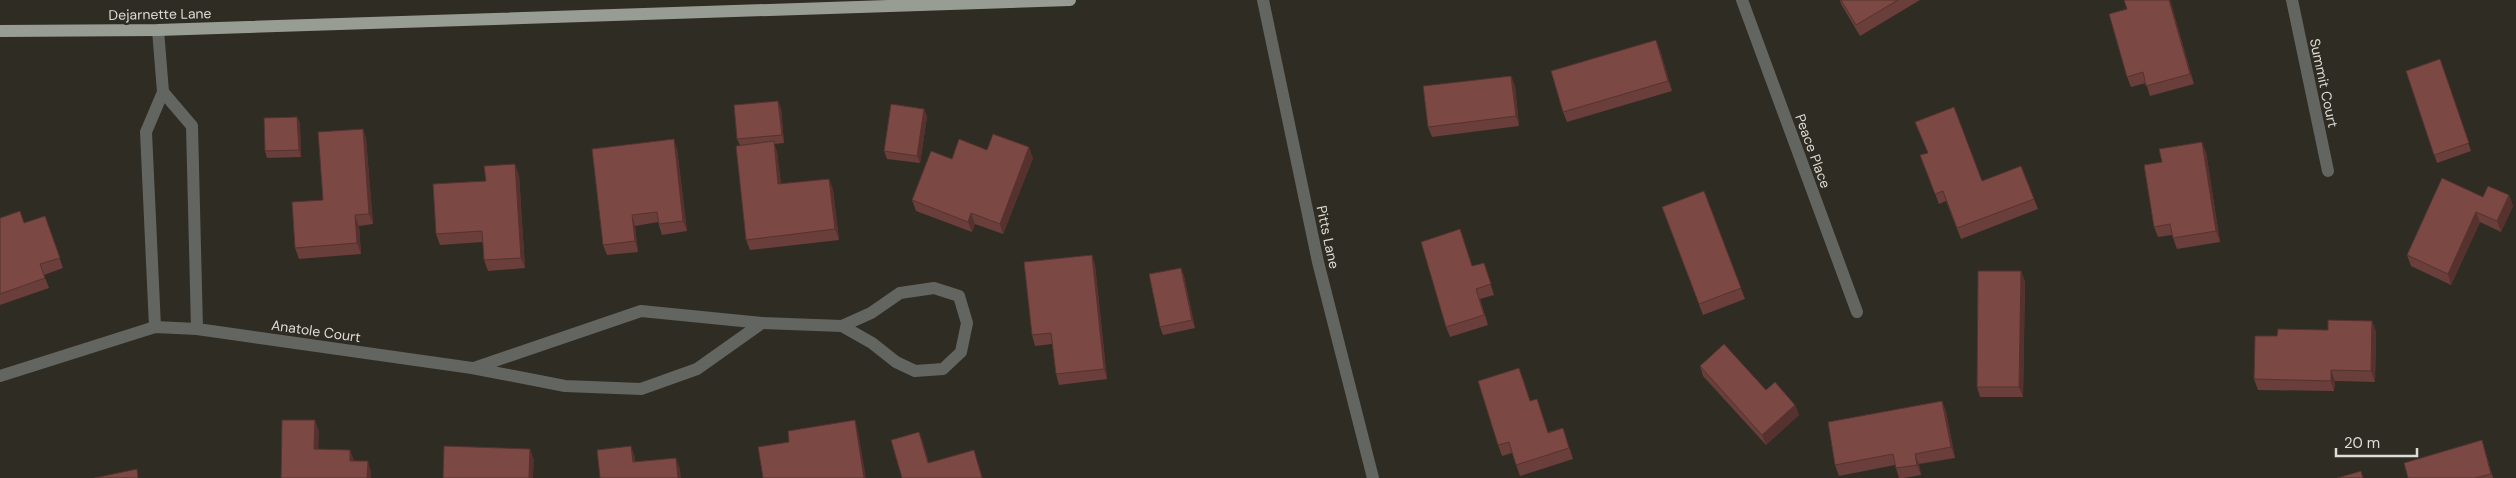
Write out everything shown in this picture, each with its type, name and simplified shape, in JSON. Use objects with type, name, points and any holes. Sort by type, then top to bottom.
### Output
[{"type":"main road","name":"Dejarnette Lane","points":[[0,30],[158,30],[770,5],[1070,0]]},
{"type":"street","name":"Pitts Lane","points":[[1262,0],[1318,262],[1373,478]]},
{"type":"street","name":"Peace Place","points":[[1742,0],[1857,312]]},
{"type":"street","name":"Summit Court","points":[[2292,0],[2328,171]]},
{"type":"street","points":[[155,327],[146,132],[163,92],[158,30]]},
{"type":"street","points":[[163,92],[192,126],[197,329]]},
{"type":"street","name":"Anatole Court","points":[[472,368],[641,311],[762,323],[842,326],[871,313],[900,293],[934,288],[959,296],[967,323],[961,352],[943,369],[915,371],[896,362],[872,343],[842,326]]},
{"type":"street","name":"Anatole Court","points":[[0,376],[155,327],[197,329],[472,368],[565,386],[640,389],[697,369],[762,323]]},
{"type":"building","points":[[1841,0],[1898,0],[1856,25]]},
{"type":"building","points":[[2124,0],[2169,0],[2190,74],[2146,86],[2143,72],[2127,77],[2109,14],[2127,9]]},
{"type":"building","points":[[1656,40],[1668,81],[1563,112],[1551,71]]},
{"type":"building","points":[[2440,59],[2469,143],[2434,155],[2406,71]]},
{"type":"building","points":[[1511,76],[1516,116],[1428,127],[1423,86]]},
{"type":"building","points":[[778,101],[782,135],[737,139],[734,105]]},
{"type":"building","points":[[891,104],[924,109],[917,156],[884,151]]},
{"type":"building","points":[[1954,107],[1982,181],[2021,166],[2034,199],[1957,228],[1943,191],[1935,194],[1920,155],[1928,153],[1915,122]]},
{"type":"building","points":[[297,117],[299,150],[265,151],[264,118]]},
{"type":"building","points":[[363,129],[369,214],[355,215],[357,243],[295,248],[292,202],[323,200],[318,132]]},
{"type":"building","points":[[993,134],[1029,147],[1000,224],[971,213],[968,222],[912,200],[931,151],[952,159],[959,139],[987,150]]},
{"type":"building","points":[[674,139],[683,221],[659,224],[657,212],[632,215],[635,241],[603,245],[592,149]]},
{"type":"building","points":[[774,141],[778,184],[829,179],[835,229],[746,240],[736,146]]},
{"type":"building","points":[[2202,142],[2216,231],[2173,238],[2170,224],[2154,227],[2144,165],[2162,162],[2159,149]]},
{"type":"building","points":[[515,164],[521,258],[484,260],[482,231],[436,234],[433,184],[486,181],[484,166]]},
{"type":"building","points":[[2442,178],[2483,197],[2488,186],[2509,195],[2497,221],[2476,212],[2448,274],[2407,255]]},
{"type":"building","points":[[1704,191],[1741,288],[1699,304],[1662,207]]},
{"type":"building","points":[[20,211],[24,223],[45,216],[60,258],[40,264],[45,278],[0,294],[0,218]]},
{"type":"building","points":[[1460,229],[1472,266],[1484,263],[1491,284],[1476,289],[1484,315],[1446,327],[1421,242]]},
{"type":"building","points":[[1092,255],[1104,369],[1056,374],[1051,333],[1032,335],[1024,262]]},
{"type":"building","points":[[1181,268],[1192,320],[1160,327],[1149,274]]},
{"type":"building","points":[[1978,271],[2021,271],[2019,387],[1977,387]]},
{"type":"building","points":[[2328,320],[2372,321],[2371,371],[2331,370],[2331,381],[2254,379],[2255,336],[2277,336],[2278,329],[2328,330]]},
{"type":"building","points":[[1724,344],[1766,390],[1775,382],[1795,405],[1762,435],[1700,366]]},
{"type":"building","points":[[1519,368],[1530,401],[1537,399],[1548,433],[1563,428],[1569,448],[1516,465],[1509,442],[1498,445],[1478,381]]},
{"type":"building","points":[[1942,401],[1951,447],[1915,454],[1917,465],[1896,468],[1893,454],[1835,465],[1828,422]]},
{"type":"building","points":[[282,420],[315,420],[314,449],[350,450],[350,461],[368,461],[367,478],[281,478]]},
{"type":"building","points":[[855,420],[864,478],[763,478],[758,447],[789,442],[788,431]]},
{"type":"building","points":[[919,432],[928,463],[974,450],[982,478],[902,478],[891,440]]},
{"type":"building","points":[[2482,440],[2491,474],[2475,478],[2408,478],[2404,463]]},
{"type":"building","points":[[444,446],[530,449],[529,478],[443,478]]},
{"type":"building","points":[[631,446],[633,462],[676,458],[678,478],[600,478],[597,450]]},
{"type":"building","points":[[137,469],[138,478],[94,478]]},
{"type":"building","points":[[2361,471],[2363,478],[2337,478]]}]
